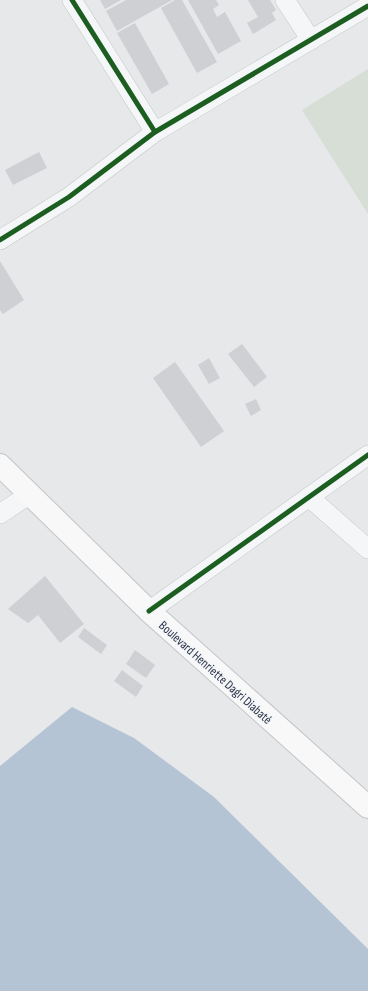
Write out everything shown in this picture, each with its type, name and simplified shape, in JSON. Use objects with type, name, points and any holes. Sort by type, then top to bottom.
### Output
[{"type":"main road","name":"Boulevard Henriette Dagri Diabaté","points":[[0,465],[148,611],[368,807]]},
{"type":"street","points":[[72,0],[155,132]]},
{"type":"street","points":[[285,0],[310,40]]},
{"type":"street","points":[[0,240],[69,198],[155,132],[368,6]]},
{"type":"street","points":[[148,611],[368,455]]},
{"type":"street","points":[[0,514],[30,494]]},
{"type":"street","points":[[309,497],[368,549]]},
{"type":"shaded area","points":[[368,69],[368,214],[302,110]]},
{"type":"water","points":[[72,707],[134,738],[214,797],[368,949],[368,991],[0,991],[0,766]]},
{"type":"building","points":[[100,0],[121,0],[105,9]]},
{"type":"building","points":[[126,0],[172,0],[117,31],[106,11]]},
{"type":"building","points":[[175,0],[182,0],[217,62],[197,73],[161,8]]},
{"type":"building","points":[[188,0],[216,0],[219,5],[213,9],[217,17],[225,12],[241,41],[218,54]]},
{"type":"building","points":[[248,0],[270,0],[276,10],[272,13],[276,20],[253,34],[247,23],[258,17]]},
{"type":"building","points":[[135,23],[169,84],[152,94],[117,33]]},
{"type":"building","points":[[39,152],[47,168],[13,185],[5,170]]},
{"type":"building","points":[[0,261],[24,300],[3,314],[0,310]]},
{"type":"building","points":[[242,344],[267,377],[254,387],[228,354]]},
{"type":"building","points":[[209,358],[220,378],[209,384],[198,365]]},
{"type":"building","points":[[175,362],[224,431],[201,447],[153,378]]},
{"type":"building","points":[[256,399],[261,410],[251,416],[245,404]]},
{"type":"building","points":[[45,576],[84,624],[60,643],[38,615],[28,623],[8,609]]},
{"type":"building","points":[[84,628],[107,645],[101,654],[78,637]]},
{"type":"building","points":[[135,650],[155,665],[146,678],[126,664]]},
{"type":"building","points":[[122,670],[143,686],[136,697],[114,681]]},
{"type":"cycle path","points":[[72,0],[155,132]]},
{"type":"cycle path","points":[[0,240],[69,197],[155,132],[368,6]]},
{"type":"cycle path","points":[[149,611],[368,455]]}]
